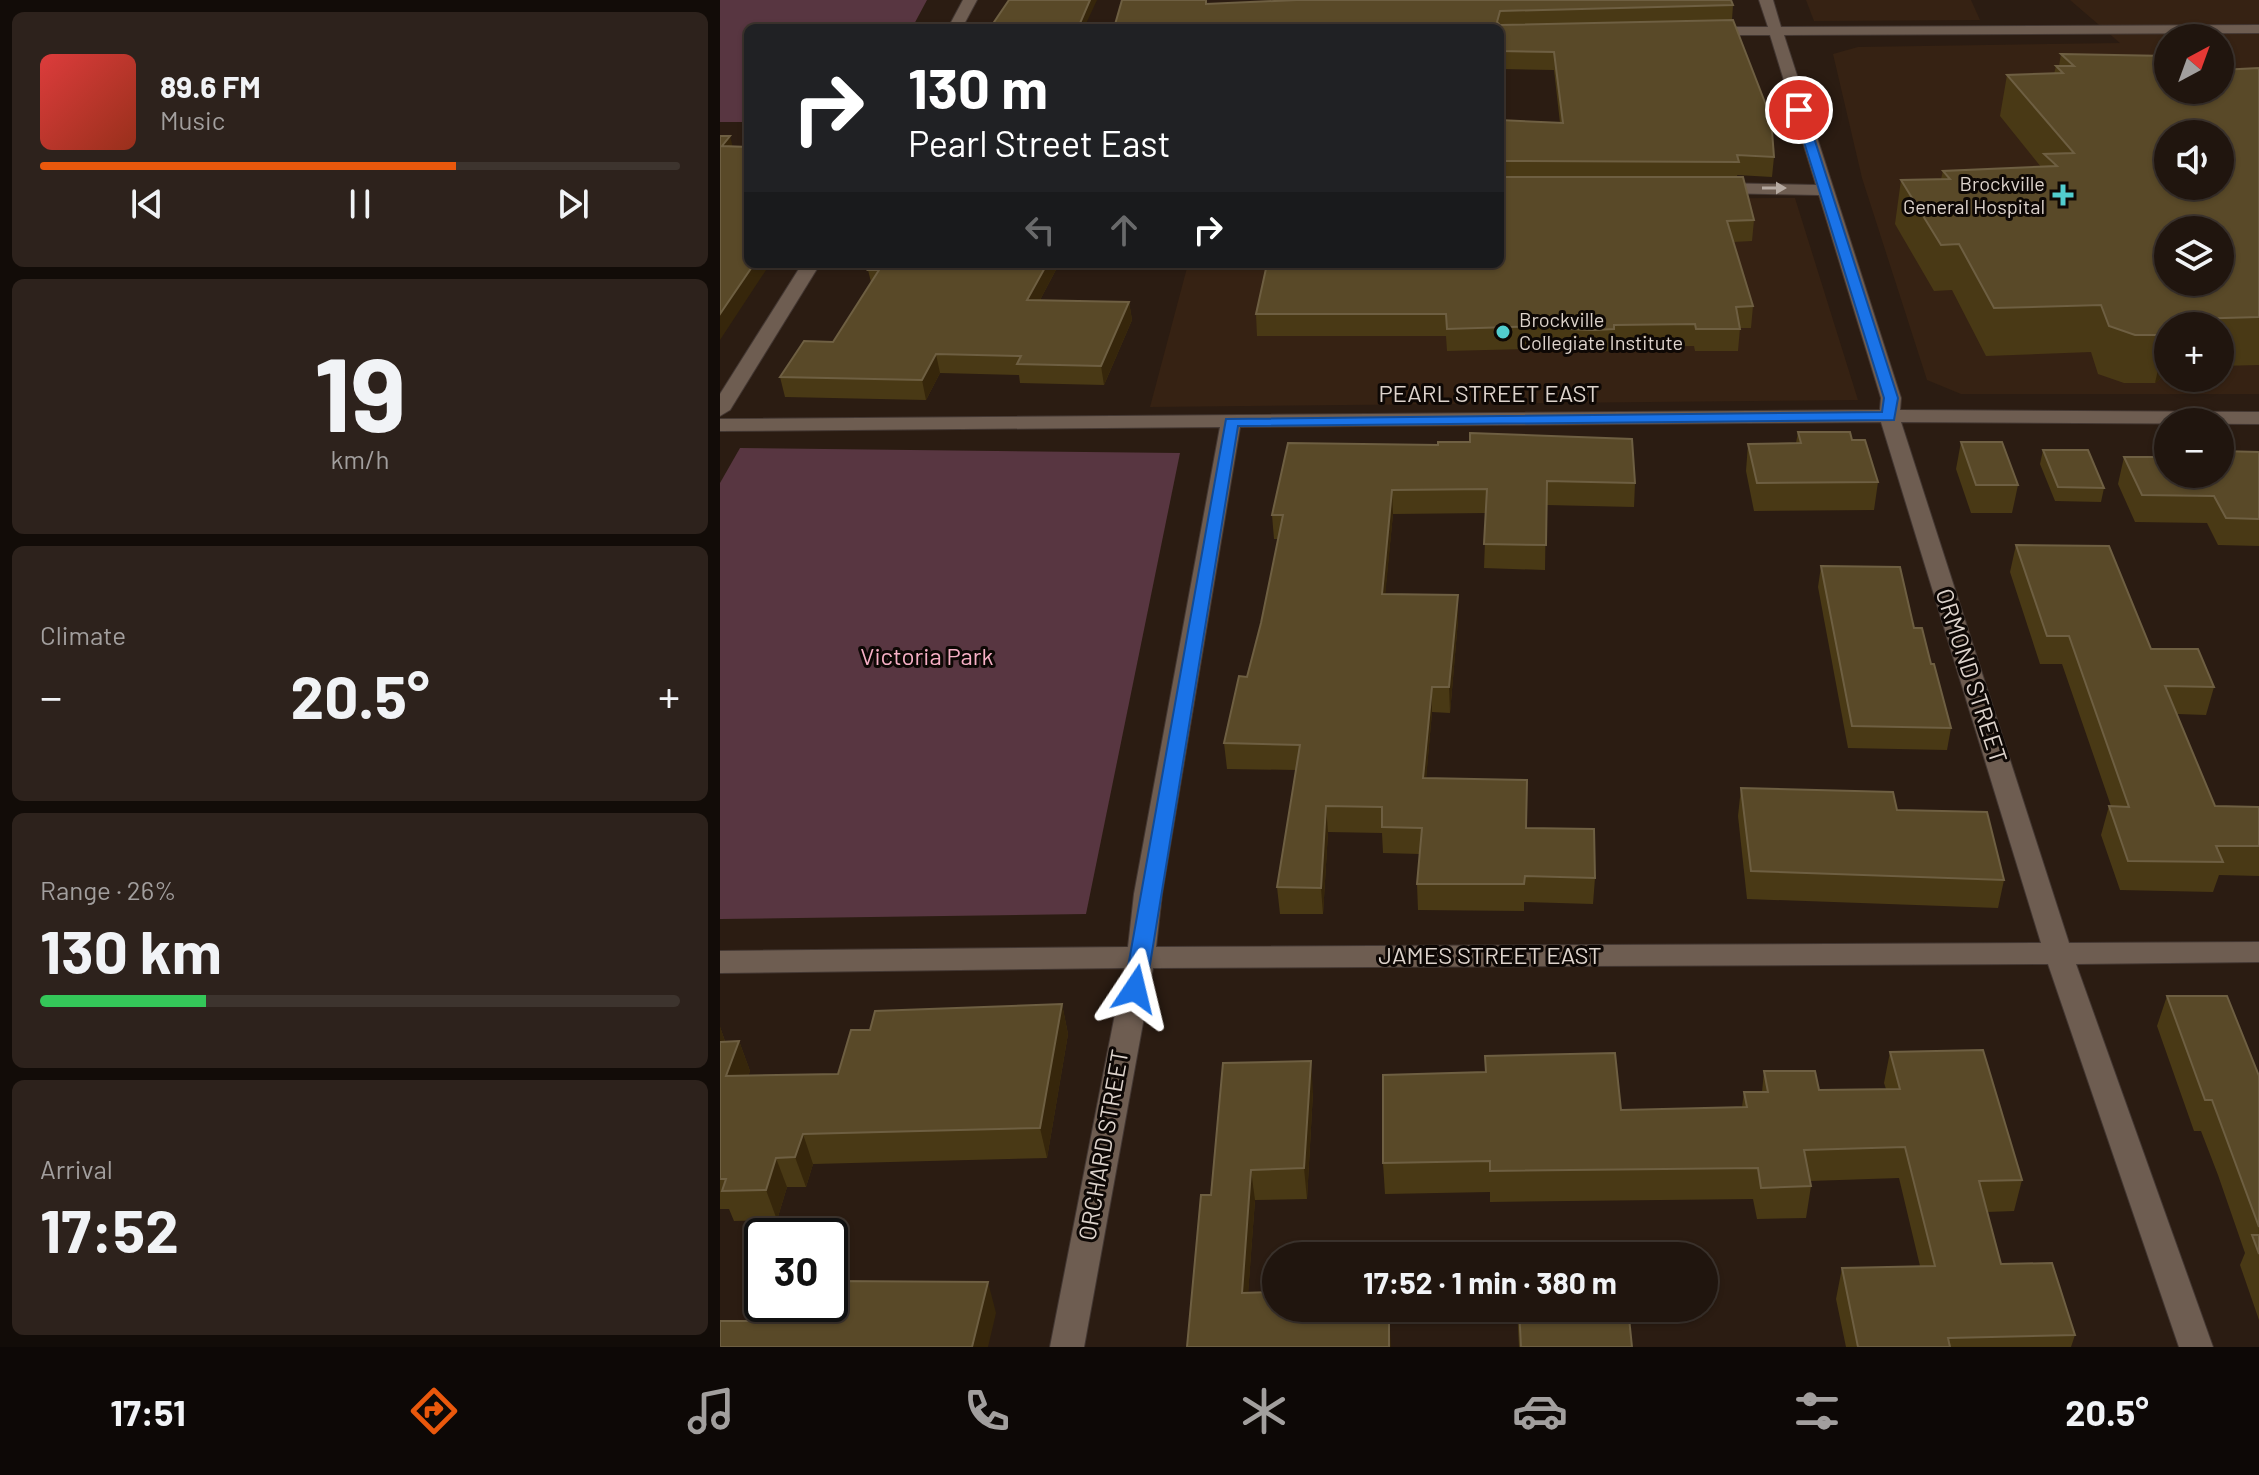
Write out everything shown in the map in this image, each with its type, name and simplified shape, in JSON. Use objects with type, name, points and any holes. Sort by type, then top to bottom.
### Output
[{"type":"street","points":[[957,24],[970,0]]},
{"type":"street","name":"ORMOND STREET","points":[[1766,0],[1891,398],[1889,416],[2059,955],[2196,1347]]},
{"type":"street","points":[[1686,32],[2259,29]]},
{"type":"street","points":[[1703,188],[1825,190]]},
{"type":"street","points":[[720,410],[809,268]]},
{"type":"street","name":"PEARL STREET EAST","points":[[720,425],[1889,416],[2259,418]]},
{"type":"street","name":"ORCHARD STREET","points":[[1067,1347],[1141,956],[1151,878],[1231,422]]},
{"type":"street","name":"JAMES STREET EAST","points":[[720,962],[1141,956],[2259,952]]},
{"type":"shaded area","points":[[1806,0],[1971,0],[1980,20],[1814,21]]},
{"type":"shaded area","name":"Brockville General Hospital","points":[[2070,0],[2259,0],[2259,394],[1961,394],[1927,380],[1862,178],[1833,54],[1858,47],[2120,43]]},
{"type":"shaded area","name":"Brockville Collegiate Institute","points":[[1795,198],[1858,400],[1150,407],[1187,268],[1504,268],[1504,200]]},
{"type":"green space","points":[[720,0],[927,0],[914,24],[744,24],[744,122],[720,122]]},
{"type":"green space","name":"Victoria Park","points":[[740,448],[1180,453],[1086,914],[720,919],[720,483]]},
{"type":"building","points":[[1009,0],[1090,0],[1080,24],[993,24]]},
{"type":"building","points":[[1122,0],[1206,0],[1206,4],[1297,0],[1731,0],[1733,5],[1500,11],[1499,24],[1115,24]]},
{"type":"building","points":[[1733,20],[1771,118],[1774,157],[1737,155],[1739,162],[1504,161],[1504,120],[1563,123],[1554,52],[1504,51],[1504,25]]},
{"type":"building","points":[[2061,54],[2154,56],[2154,104],[2234,104],[2234,69],[2259,68],[2259,317],[2234,318],[2234,312],[2154,312],[2154,335],[2135,335],[2109,326],[2101,305],[1994,308],[1959,244],[1941,245],[1901,180],[1950,179],[1943,171],[2057,166],[2044,154],[2074,153],[2007,75],[2063,73],[2056,66],[2074,66]]},
{"type":"building","points":[[720,136],[730,136],[722,146],[744,147],[744,268],[751,268],[720,314]]},
{"type":"building","points":[[1504,177],[1743,177],[1754,220],[1727,221],[1753,306],[1736,307],[1740,329],[1696,329],[1695,324],[1614,325],[1614,329],[1593,330],[1569,329],[1569,325],[1447,329],[1446,314],[1256,314],[1266,268],[1504,268]]},
{"type":"building","points":[[1045,268],[1027,300],[1129,302],[1101,366],[1017,364],[1021,356],[936,354],[922,380],[780,377],[804,341],[833,342],[879,270],[868,270]]},
{"type":"building","points":[[1798,432],[1850,432],[1852,440],[1865,440],[1878,482],[1757,483],[1748,444],[1801,443]]},
{"type":"building","points":[[1470,433],[1632,439],[1635,483],[1547,481],[1546,545],[1484,544],[1487,489],[1392,490],[1382,594],[1458,595],[1449,687],[1432,687],[1423,778],[1527,780],[1526,828],[1594,829],[1595,878],[1525,876],[1524,884],[1417,884],[1422,828],[1382,827],[1382,807],[1326,806],[1321,888],[1277,887],[1300,745],[1224,743],[1239,676],[1247,677],[1261,623],[1283,515],[1272,515],[1288,443],[1438,445],[1438,442],[1470,442]]},
{"type":"building","points":[[1961,442],[2002,442],[2018,485],[1976,485]]},
{"type":"building","points":[[2043,450],[2088,450],[2104,488],[2058,487]]},
{"type":"building","points":[[2234,451],[2259,452],[2259,519],[2226,518],[2214,496],[2142,495],[2124,457],[2154,457],[2154,488],[2234,488]]},
{"type":"building","points":[[2016,545],[2109,546],[2151,649],[2198,649],[2214,687],[2165,686],[2215,806],[2259,807],[2259,846],[2216,846],[2223,862],[2128,861],[2109,806],[2129,807],[2069,636],[2047,636]]},
{"type":"building","points":[[1821,566],[1900,567],[1914,628],[1922,628],[1951,728],[1852,726]]},
{"type":"building","points":[[1741,788],[1893,792],[1897,810],[1987,812],[2004,880],[1751,871]]},
{"type":"building","points":[[2167,996],[2227,996],[2259,1076],[2259,1227],[2212,1100],[2205,1100]]},
{"type":"building","points":[[1062,1004],[1040,1128],[803,1134],[795,1157],[776,1158],[766,1190],[722,1191],[726,1179],[720,1179],[720,1042],[739,1041],[726,1076],[838,1074],[851,1030],[870,1030],[875,1011]]},
{"type":"building","points":[[1983,1050],[2022,1180],[1979,1181],[2001,1264],[2052,1263],[2075,1335],[1948,1338],[1950,1347],[1858,1347],[1842,1268],[1935,1266],[1905,1147],[1804,1150],[1811,1186],[1761,1188],[1758,1168],[1490,1171],[1490,1161],[1383,1163],[1383,1075],[1486,1072],[1485,1056],[1615,1053],[1621,1110],[1747,1107],[1744,1092],[1768,1092],[1764,1071],[1815,1071],[1819,1090],[1900,1089],[1890,1052]]},
{"type":"building","points":[[1311,1061],[1304,1168],[1251,1170],[1242,1293],[1262,1292],[1262,1322],[1389,1322],[1389,1347],[1187,1347],[1201,1195],[1211,1195],[1223,1063]]},
{"type":"building","points":[[2252,1235],[2259,1235],[2259,1254]]},
{"type":"building","points":[[848,1281],[988,1282],[972,1347],[720,1347],[720,1321],[848,1322]]},
{"type":"building","points":[[1520,1322],[1629,1322],[1632,1347],[1521,1347]]},
{"type":"place","name":"Brockville General Hospital","points":[[2063,195]]},
{"type":"place","name":"Brockville Collegiate Institute","points":[[1503,332]]},
{"type":"route","points":[[1135,989],[1153,864],[1231,422],[1889,416],[1891,398],[1799,110]]}]
